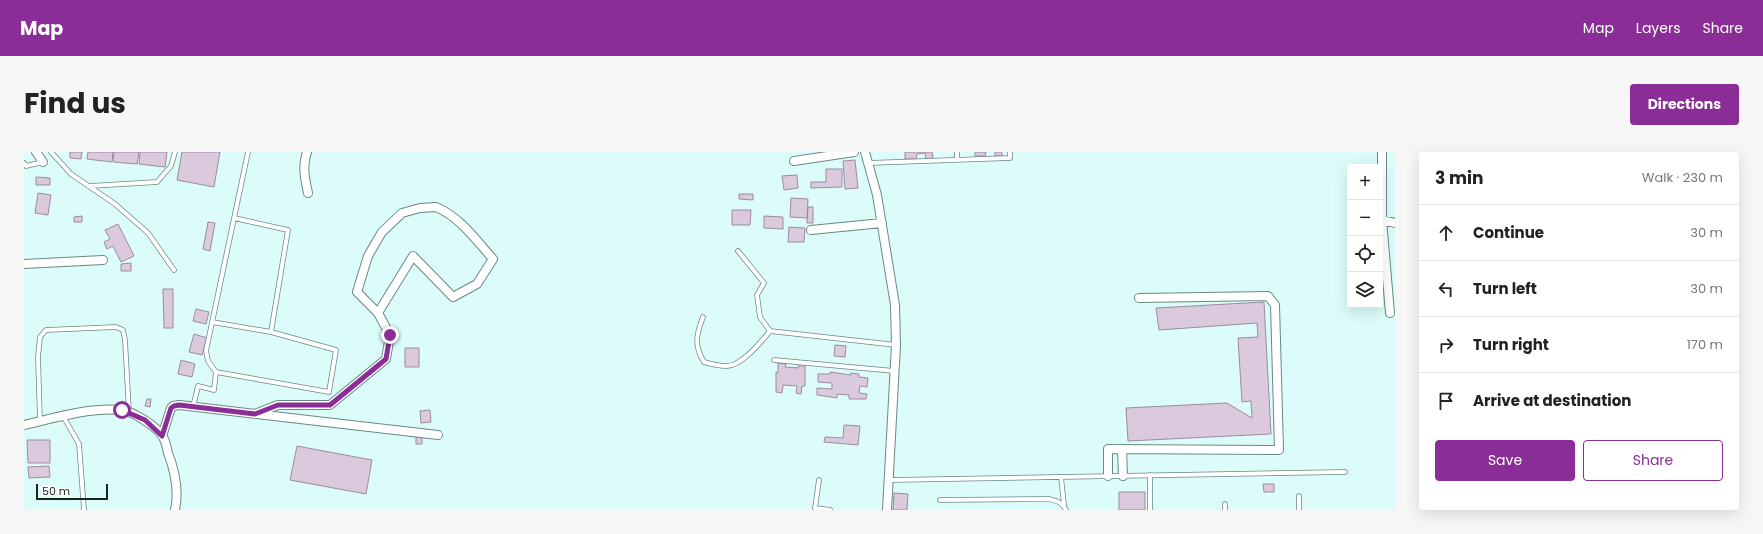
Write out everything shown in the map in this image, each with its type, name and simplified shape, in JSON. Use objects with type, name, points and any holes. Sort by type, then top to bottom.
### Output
[{"type":"street","points":[[36,152],[43,162]]},
{"type":"street","points":[[307,152],[304,160],[304,176],[308,193]]},
{"type":"street","points":[[794,161],[854,152]]},
{"type":"street","points":[[865,152],[877,195],[895,305],[896,345],[890,480],[887,510]]},
{"type":"street","points":[[1382,152],[1382,200]]},
{"type":"street","points":[[255,414],[278,405],[330,405],[386,359],[390,335],[378,313],[357,292],[368,256],[382,232],[402,213],[420,208],[436,207],[448,212],[456,218],[493,259],[477,284],[453,297],[413,256],[378,313]]},
{"type":"street","points":[[1383,220],[1395,223]]},
{"type":"street","points":[[811,230],[882,224]]},
{"type":"street","points":[[1383,232],[1390,313]]},
{"type":"street","points":[[24,264],[103,260]]},
{"type":"street","points":[[1108,476],[1108,449],[1279,450],[1274,305],[1268,296],[1139,298]]},
{"type":"street","points":[[162,436],[171,408],[179,405],[438,435]]},
{"type":"street","points":[[24,425],[63,416],[107,410],[122,410],[145,420],[162,436],[175,479],[175,510]]},
{"type":"street","points":[[1122,449],[1123,476]]},
{"type":"lane","points":[[51,152],[71,174],[115,204],[148,233],[174,270]]},
{"type":"lane","points":[[90,186],[157,182],[171,166],[175,152]]},
{"type":"lane","points":[[193,407],[198,386],[214,390],[216,372],[208,361],[206,351],[248,152]]},
{"type":"lane","points":[[957,152],[957,159]]},
{"type":"lane","points":[[868,163],[1010,158],[1010,152]]},
{"type":"lane","points":[[25,165],[43,162]]},
{"type":"lane","points":[[234,218],[288,230],[271,332]]},
{"type":"lane","points":[[738,252],[764,282],[757,295],[760,317],[770,331],[896,345]]},
{"type":"lane","points":[[703,317],[697,334],[698,352],[704,362],[728,367],[744,358],[757,348],[770,331]]},
{"type":"lane","points":[[212,322],[271,332],[336,350],[329,392],[216,372]]},
{"type":"lane","points":[[40,421],[38,357],[40,337],[46,330],[116,327],[123,330],[125,340],[129,413]]},
{"type":"lane","points":[[774,360],[894,371]]},
{"type":"lane","points":[[63,416],[79,444],[84,510]]},
{"type":"lane","points":[[890,480],[1345,472]]},
{"type":"lane","points":[[1150,475],[1150,510]]},
{"type":"lane","points":[[1062,477],[1065,508]]},
{"type":"lane","points":[[819,480],[815,508],[830,510]]},
{"type":"lane","points":[[1299,496],[1299,510]]},
{"type":"lane","points":[[940,500],[1042,499],[1057,501],[1065,508]]},
{"type":"lane","points":[[1225,504],[1225,510]]},
{"type":"building","points":[[70,152],[82,152],[81,159],[70,158]]},
{"type":"building","points":[[88,152],[113,152],[112,162],[87,159]]},
{"type":"building","points":[[114,152],[139,152],[137,164],[113,162]]},
{"type":"building","points":[[140,152],[167,152],[165,167],[139,164]]},
{"type":"building","points":[[182,152],[220,152],[214,187],[177,180]]},
{"type":"building","points":[[905,152],[932,152],[933,158],[926,159],[925,153],[917,154],[916,159],[905,159]]},
{"type":"building","points":[[975,152],[986,152],[985,156],[975,156]]},
{"type":"building","points":[[995,152],[1002,152],[1002,156],[995,156]]},
{"type":"building","points":[[855,160],[858,188],[845,189],[843,161]]},
{"type":"building","points":[[826,169],[842,169],[842,187],[811,188],[811,182],[826,182]]},
{"type":"building","points":[[797,175],[798,188],[784,190],[782,176]]},
{"type":"building","points":[[36,177],[50,178],[50,185],[36,185]]},
{"type":"building","points":[[38,193],[51,195],[48,215],[35,213]]},
{"type":"building","points":[[739,194],[753,194],[753,200],[739,199]]},
{"type":"building","points":[[791,198],[808,199],[807,218],[790,217]]},
{"type":"building","points":[[808,207],[813,207],[813,223],[807,223]]},
{"type":"building","points":[[732,210],[751,210],[750,225],[732,225]]},
{"type":"building","points":[[82,216],[82,222],[74,222],[74,217]]},
{"type":"building","points":[[764,216],[783,217],[783,229],[764,228]]},
{"type":"building","points":[[208,222],[215,223],[210,251],[203,249]]},
{"type":"building","points":[[118,224],[134,256],[121,262],[113,246],[107,249],[104,242],[110,239],[105,230]]},
{"type":"building","points":[[789,227],[805,228],[804,242],[788,242]]},
{"type":"building","points":[[131,263],[131,271],[121,271],[121,264]]},
{"type":"building","points":[[163,289],[173,289],[173,328],[164,328]]},
{"type":"building","points":[[1264,302],[1271,434],[1128,441],[1126,408],[1227,403],[1252,418],[1251,401],[1242,402],[1238,338],[1258,337],[1257,323],[1159,330],[1156,308]]},
{"type":"building","points":[[196,309],[209,312],[206,324],[193,321]]},
{"type":"building","points":[[194,334],[207,338],[202,355],[189,352]]},
{"type":"building","points":[[835,345],[846,346],[845,357],[834,356]]},
{"type":"building","points":[[405,348],[419,348],[419,367],[405,367]]},
{"type":"building","points":[[181,360],[195,364],[192,377],[178,374]]},
{"type":"building","points":[[778,363],[786,364],[785,367],[798,368],[798,366],[805,366],[805,386],[802,386],[801,394],[796,393],[797,386],[783,385],[782,393],[776,392],[776,372],[778,373]]},
{"type":"building","points":[[830,372],[851,375],[851,373],[859,374],[859,377],[868,378],[867,387],[860,386],[859,393],[867,394],[866,399],[849,399],[849,395],[837,394],[837,398],[817,395],[817,388],[832,389],[832,383],[818,382],[818,374],[830,374]]},
{"type":"building","points":[[147,399],[151,399],[150,407],[145,406]]},
{"type":"building","points":[[430,410],[431,422],[421,423],[420,411]]},
{"type":"building","points":[[844,425],[860,426],[858,445],[824,442],[825,437],[843,438]]},
{"type":"building","points":[[416,437],[422,437],[422,444],[416,444]]},
{"type":"building","points":[[27,440],[50,440],[50,463],[28,463]]},
{"type":"building","points":[[297,446],[372,460],[366,494],[290,480]]},
{"type":"building","points":[[49,466],[50,477],[29,478],[28,467]]},
{"type":"building","points":[[1263,484],[1274,484],[1274,492],[1264,492]]},
{"type":"building","points":[[1119,492],[1145,492],[1145,510],[1119,510]]},
{"type":"building","points":[[894,493],[908,494],[907,510],[893,510]]},
{"type":"route","points":[[122,410],[145,420],[162,436],[171,408],[179,405],[255,414],[278,405],[330,405],[386,359],[390,335]]}]
